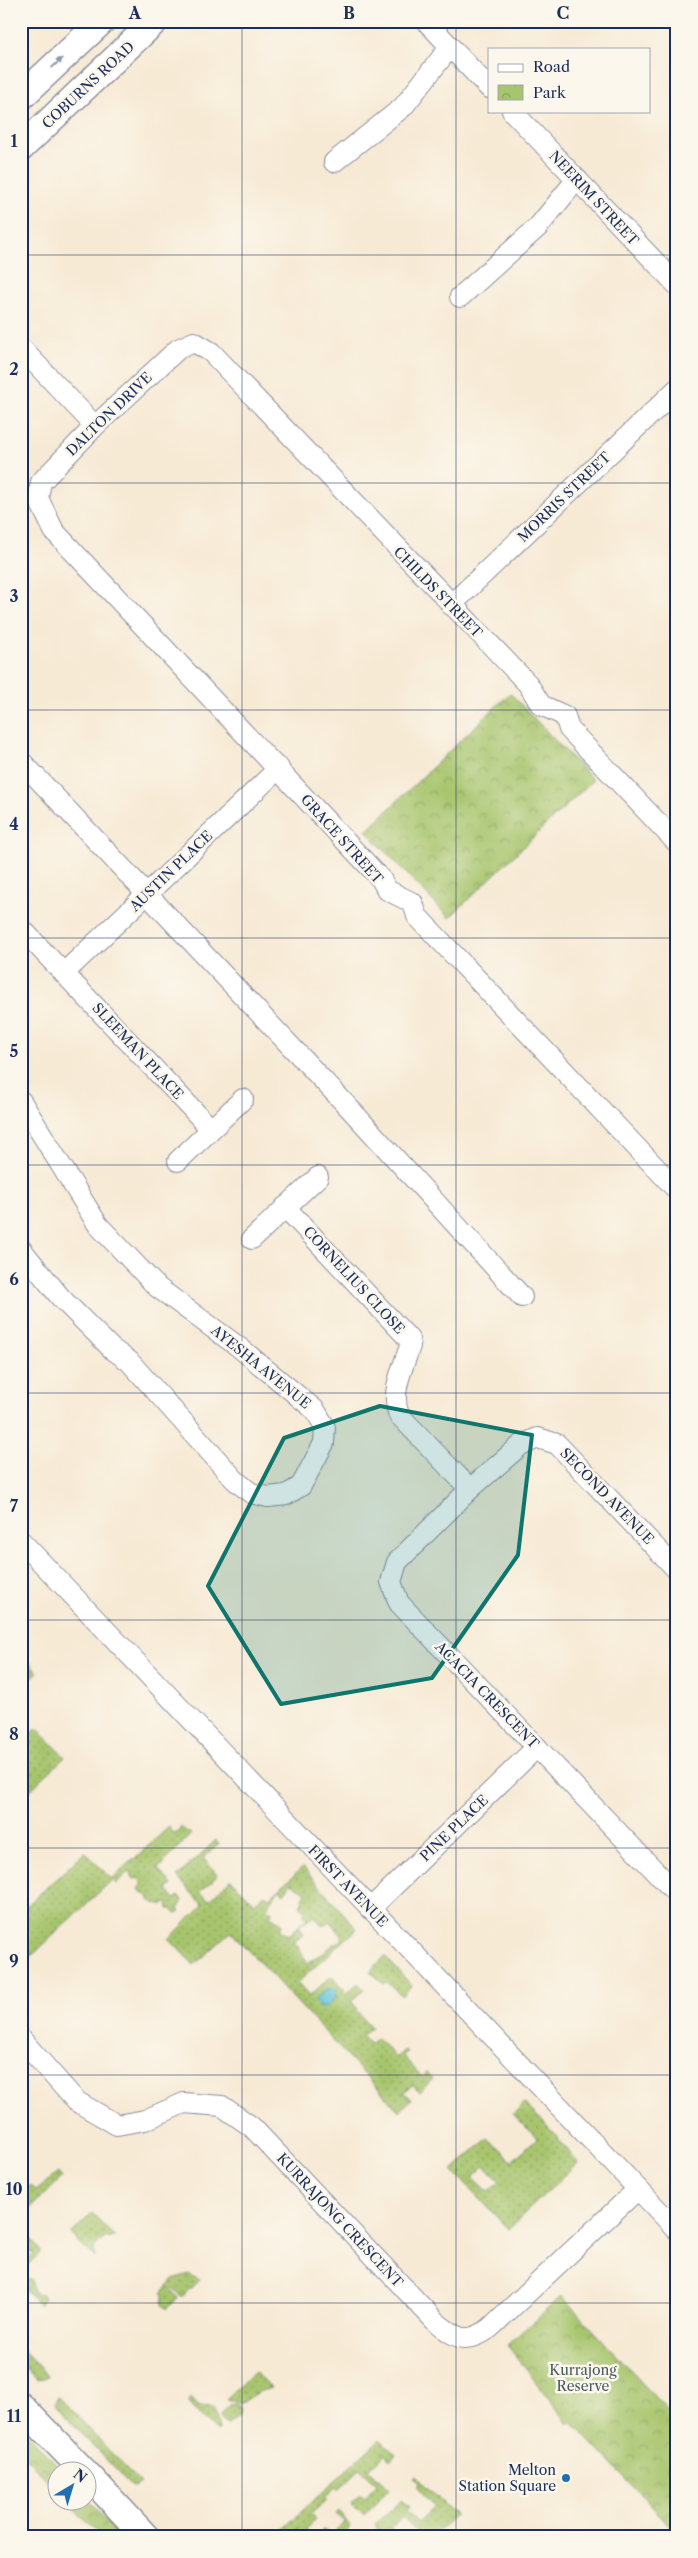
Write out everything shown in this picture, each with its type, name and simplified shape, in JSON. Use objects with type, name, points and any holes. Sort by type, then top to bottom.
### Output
[{"type":"street","points":[[21,97],[102,21]]},
{"type":"street","name":"COBURNS ROAD","points":[[21,148],[155,21]]},
{"type":"street","points":[[426,21],[488,87]]},
{"type":"street","points":[[334,162],[403,107],[450,47]]},
{"type":"street","name":"NEERIM STREET","points":[[513,112],[677,285]]},
{"type":"street","points":[[460,297],[538,227],[577,179]]},
{"type":"street","name":"DALTON DRIVE","points":[[38,498],[41,482],[95,426],[178,349],[194,342]]},
{"type":"street","name":"CHILDS STREET","points":[[194,342],[211,352],[450,605],[528,684],[541,705],[565,716],[569,729],[677,843]]},
{"type":"street","points":[[21,348],[95,426]]},
{"type":"street","name":"MORRIS STREET","points":[[450,605],[677,389]]},
{"type":"street","name":"GRACE STREET","points":[[38,498],[54,531],[279,768],[381,879],[387,890],[413,903],[417,916],[677,1190]]},
{"type":"street","points":[[21,761],[148,893],[522,1297]]},
{"type":"street","name":"AUSTIN PLACE","points":[[64,973],[279,768]]},
{"type":"street","name":"SLEEMAN PLACE","points":[[21,928],[212,1129]]},
{"type":"street","points":[[178,1161],[243,1099]]},
{"type":"street","name":"AYESHA AVENUE","points":[[21,1100],[98,1225],[111,1239],[157,1287],[240,1348],[315,1410],[324,1427],[324,1444],[301,1486],[286,1495],[268,1497],[251,1492],[235,1480],[129,1361],[112,1349],[61,1298],[21,1248]]},
{"type":"street","points":[[252,1239],[318,1177]]},
{"type":"street","name":"CORNELIUS CLOSE","points":[[285,1207],[409,1339],[410,1346],[395,1393],[399,1415],[470,1489]]},
{"type":"street","name":"SECOND AVENUE","points":[[470,1489],[521,1445],[538,1438],[557,1444],[677,1570]]},
{"type":"street","name":"ACACIA CRESCENT","points":[[470,1489],[397,1562],[391,1582],[400,1603],[677,1894]]},
{"type":"street","name":"FIRST AVENUE","points":[[21,1541],[677,2230]]},
{"type":"street","name":"PINE PLACE","points":[[370,1909],[537,1747]]},
{"type":"street","name":"KURRAJONG CRESCENT","points":[[21,2039],[76,2100],[117,2125],[144,2120],[184,2103],[222,2106],[252,2127],[436,2322],[451,2334],[465,2339],[479,2336],[490,2328],[638,2189]]},
{"type":"street","points":[[21,2406],[73,2460]]},
{"type":"street","points":[[98,2486],[146,2537]]},
{"type":"highlighted area","points":[[380,1406],[532,1435],[518,1555],[432,1678],[281,1704],[208,1586],[284,1438]]},
{"type":"green space","points":[[510,693],[593,780],[449,918],[366,831]]},
{"type":"green space","points":[[21,1656],[38,1672],[21,1688]]},
{"type":"green space","points":[[37,1728],[65,1757],[21,1799],[21,1743]]},
{"type":"green space","points":[[169,1827],[174,1834],[179,1831],[180,1827],[191,1834],[158,1869],[172,1885],[167,1890],[174,1899],[179,1896],[183,1901],[178,1909],[180,1912],[176,1914],[172,1909],[169,1909],[168,1902],[162,1906],[159,1903],[154,1904],[150,1897],[138,1889],[142,1883],[138,1878],[134,1879],[129,1871],[116,1884],[112,1880],[21,1966],[21,1911],[85,1852],[112,1879]]},
{"type":"green space","points":[[216,1840],[219,1844],[203,1858],[218,1875],[200,1892],[209,1900],[231,1879],[254,1903],[265,1894],[269,1898],[303,1867],[357,1929],[297,1983],[309,1996],[332,1976],[347,1993],[358,1983],[364,1989],[351,2001],[357,2008],[356,2010],[371,2027],[362,2036],[370,2044],[377,2038],[396,2057],[405,2050],[407,2052],[403,2056],[422,2077],[427,2073],[433,2079],[420,2092],[413,2085],[404,2092],[411,2100],[399,2111],[231,1932],[194,1965],[169,1939],[203,1905],[177,1877]],"holes":[[[291,1883],[306,1892],[300,1906],[306,1910],[303,1914],[307,1918],[300,1924],[315,1916],[322,1926],[331,1921],[343,1938],[308,1963],[294,1941],[303,1934],[299,1925],[289,1935],[280,1931],[282,1923],[270,1916],[272,1912],[266,1908],[279,1889],[284,1893]]]},
{"type":"green space","points":[[385,1956],[412,1986],[402,1996],[387,1982],[384,1984],[370,1971]]},
{"type":"green space","points":[[524,2103],[552,2131],[578,2163],[508,2229],[453,2170],[488,2138],[512,2161],[537,2138],[513,2114]],"holes":[[[484,2166],[500,2181],[489,2192],[473,2177]]]},
{"type":"green space","points":[[58,2173],[62,2178],[21,2217],[21,2194],[31,2185],[36,2190]]},
{"type":"green space","points":[[92,2213],[115,2237],[105,2238],[94,2247],[95,2258],[71,2234]]},
{"type":"green space","points":[[21,2227],[41,2252],[21,2272],[21,2266],[34,2252],[27,2251],[21,2245]]},
{"type":"green space","points":[[189,2274],[199,2280],[182,2297],[172,2288],[170,2289],[178,2298],[167,2309],[163,2305],[163,2295],[161,2293],[173,2279]]},
{"type":"green space","points":[[28,2278],[32,2280],[32,2290],[38,2295],[41,2293],[44,2298],[39,2305],[22,2287]]},
{"type":"green space","name":"Kurrajong Reserve","points":[[562,2296],[677,2421],[677,2533],[571,2421],[568,2423],[507,2345]]},
{"type":"green space","points":[[21,2348],[48,2376],[37,2380],[21,2363]]},
{"type":"green space","points":[[255,2372],[271,2388],[258,2392],[242,2403],[226,2399]]},
{"type":"green space","points":[[58,2396],[141,2484],[133,2488],[54,2404]]},
{"type":"green space","points":[[191,2398],[198,2406],[214,2407],[219,2429],[216,2431],[187,2402]]},
{"type":"green space","points":[[236,2404],[240,2407],[239,2415],[228,2424],[223,2422],[220,2416],[230,2405]]},
{"type":"green space","points":[[21,2427],[52,2460],[48,2460],[48,2481],[21,2452]]},
{"type":"green space","points":[[380,2439],[396,2455],[390,2460],[385,2454],[369,2469],[389,2489],[364,2516],[352,2502],[361,2494],[365,2497],[377,2484],[360,2469],[339,2489],[336,2486],[325,2498],[327,2500],[311,2515],[315,2520],[306,2529],[312,2536],[315,2533],[318,2536],[324,2529],[331,2536],[345,2522],[336,2514],[339,2511],[350,2526],[343,2537],[304,2537],[297,2529],[288,2537],[274,2537]]},
{"type":"green space","points":[[416,2476],[455,2515],[431,2537],[414,2537],[418,2532],[402,2517],[391,2529],[393,2531],[388,2537],[384,2537],[375,2524],[401,2500],[409,2507],[406,2511],[418,2522],[435,2506],[417,2487],[419,2483],[414,2478]]},
{"type":"green space","points":[[76,2510],[98,2510],[122,2537],[101,2537]]},
{"type":"water","points":[[335,1988],[337,1990],[336,1997],[326,2007],[320,2008],[315,2000],[329,1989]]},
{"type":"place","name":"Melton Station Square","points":[[566,2478]]}]
